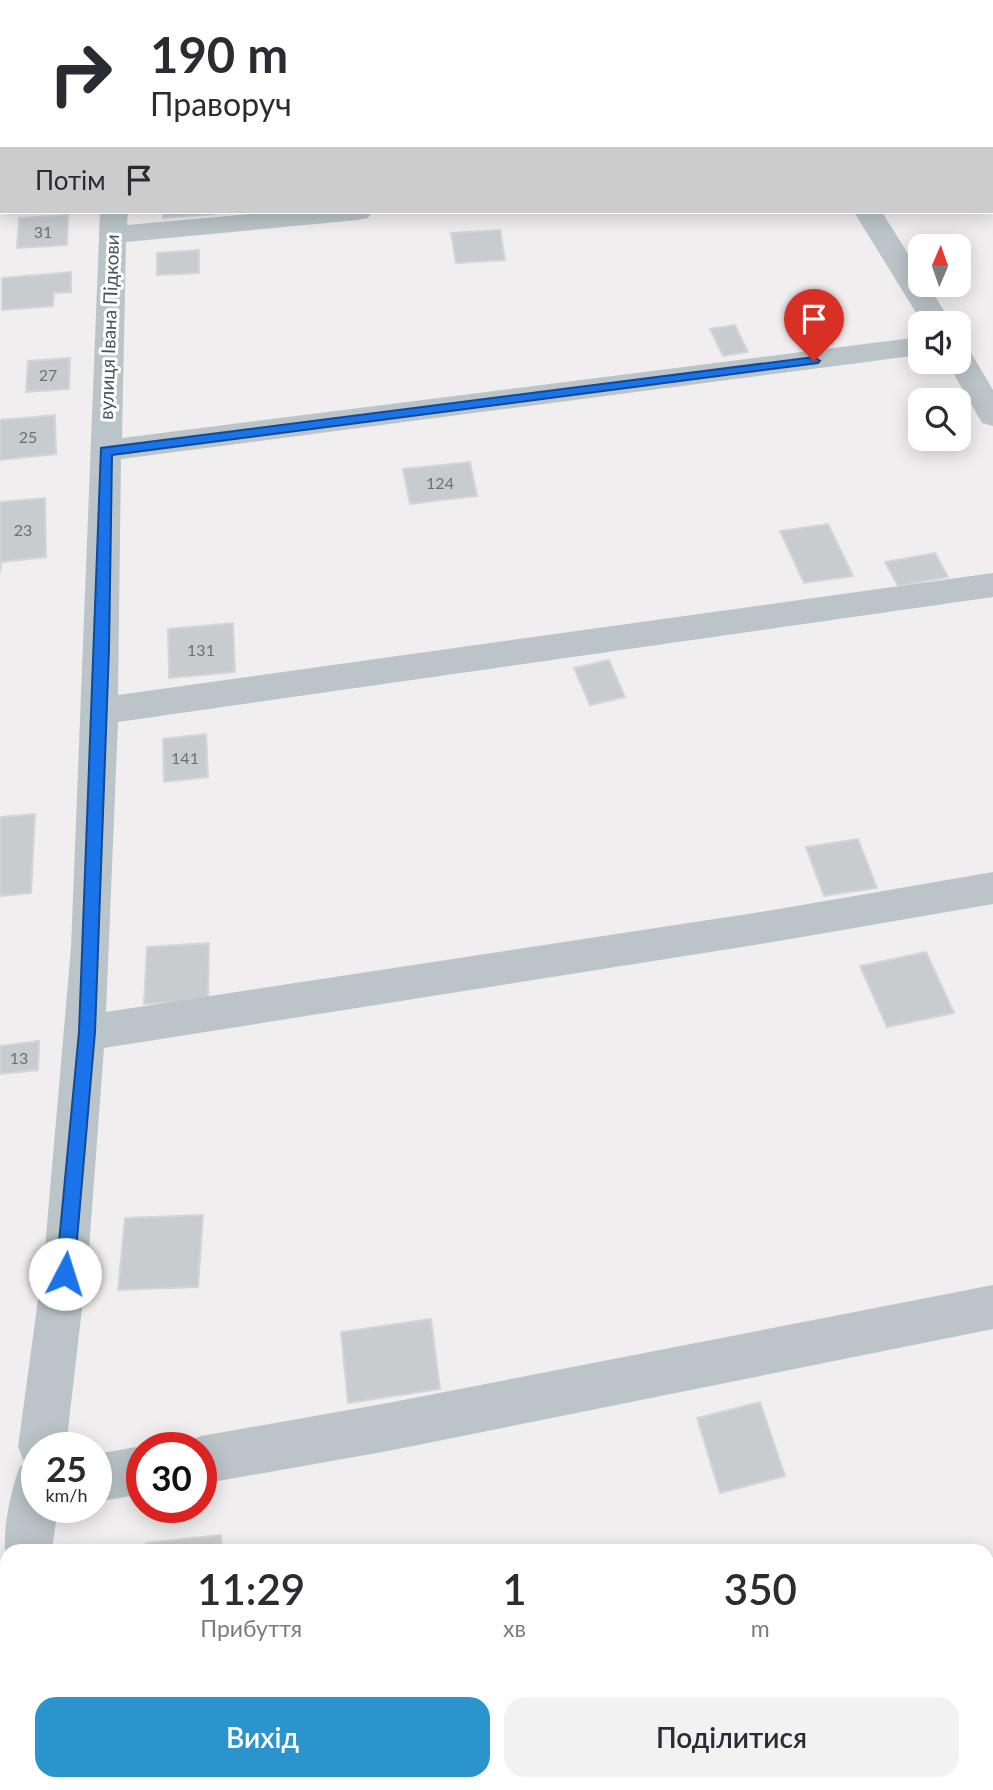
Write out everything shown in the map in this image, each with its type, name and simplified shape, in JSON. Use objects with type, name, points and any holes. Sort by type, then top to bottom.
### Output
[{"type":"street","points":[[113,223],[313,214]]},
{"type":"street","points":[[869,214],[931,311]]},
{"type":"street","name":"вулиця Івана Підкови","points":[[44,1432],[60,1327],[87,1032],[99,711],[107,320],[113,223]]},
{"type":"street","points":[[105,451],[908,348]]},
{"type":"street","points":[[968,374],[993,416]]},
{"type":"street","points":[[99,711],[993,585]]},
{"type":"street","points":[[87,1032],[773,926],[993,888]]},
{"type":"street","points":[[217,1457],[388,1427],[993,1307]]},
{"type":"street","points":[[28,1544],[31,1523]]},
{"type":"building","points":[[163,214],[216,214],[163,218]]},
{"type":"building","points":[[68,215],[67,245],[17,248],[19,218]]},
{"type":"building","points":[[500,230],[505,260],[456,263],[451,233]]},
{"type":"building","points":[[199,250],[199,273],[157,275],[157,253]]},
{"type":"building","points":[[71,272],[71,292],[54,293],[53,306],[2,310],[2,278]]},
{"type":"building","points":[[735,325],[748,352],[723,356],[710,329]]},
{"type":"building","points":[[70,358],[69,389],[26,392],[28,361]]},
{"type":"building","points":[[55,415],[56,454],[0,460],[0,420]]},
{"type":"building","points":[[470,462],[477,496],[410,504],[403,469]]},
{"type":"building","points":[[45,498],[46,557],[1,562],[0,573],[0,502]]},
{"type":"building","points":[[828,524],[853,576],[804,583],[780,531]]},
{"type":"building","points":[[935,553],[948,577],[898,586],[885,562]]},
{"type":"building","points":[[233,623],[235,672],[169,678],[168,629]]},
{"type":"building","points":[[609,660],[625,697],[590,705],[574,668]]},
{"type":"building","points":[[206,734],[208,777],[164,782],[163,739]]},
{"type":"building","points":[[35,814],[31,893],[0,896],[0,817]]},
{"type":"building","points":[[858,839],[877,888],[824,896],[806,847]]},
{"type":"building","points":[[209,943],[208,1000],[144,1004],[147,947]]},
{"type":"building","points":[[926,952],[954,1013],[887,1027],[860,966]]},
{"type":"building","points":[[39,1041],[38,1070],[0,1074],[0,1046]]},
{"type":"building","points":[[203,1215],[198,1287],[118,1290],[125,1218]]},
{"type":"building","points":[[431,1319],[440,1389],[348,1403],[341,1332]]},
{"type":"building","points":[[760,1402],[785,1476],[720,1493],[697,1418]]},
{"type":"building","points":[[221,1535],[222,1544],[146,1544]]},
{"type":"route","points":[[65,1274],[87,1032],[102,649],[105,451],[242,436],[814,361]]}]
